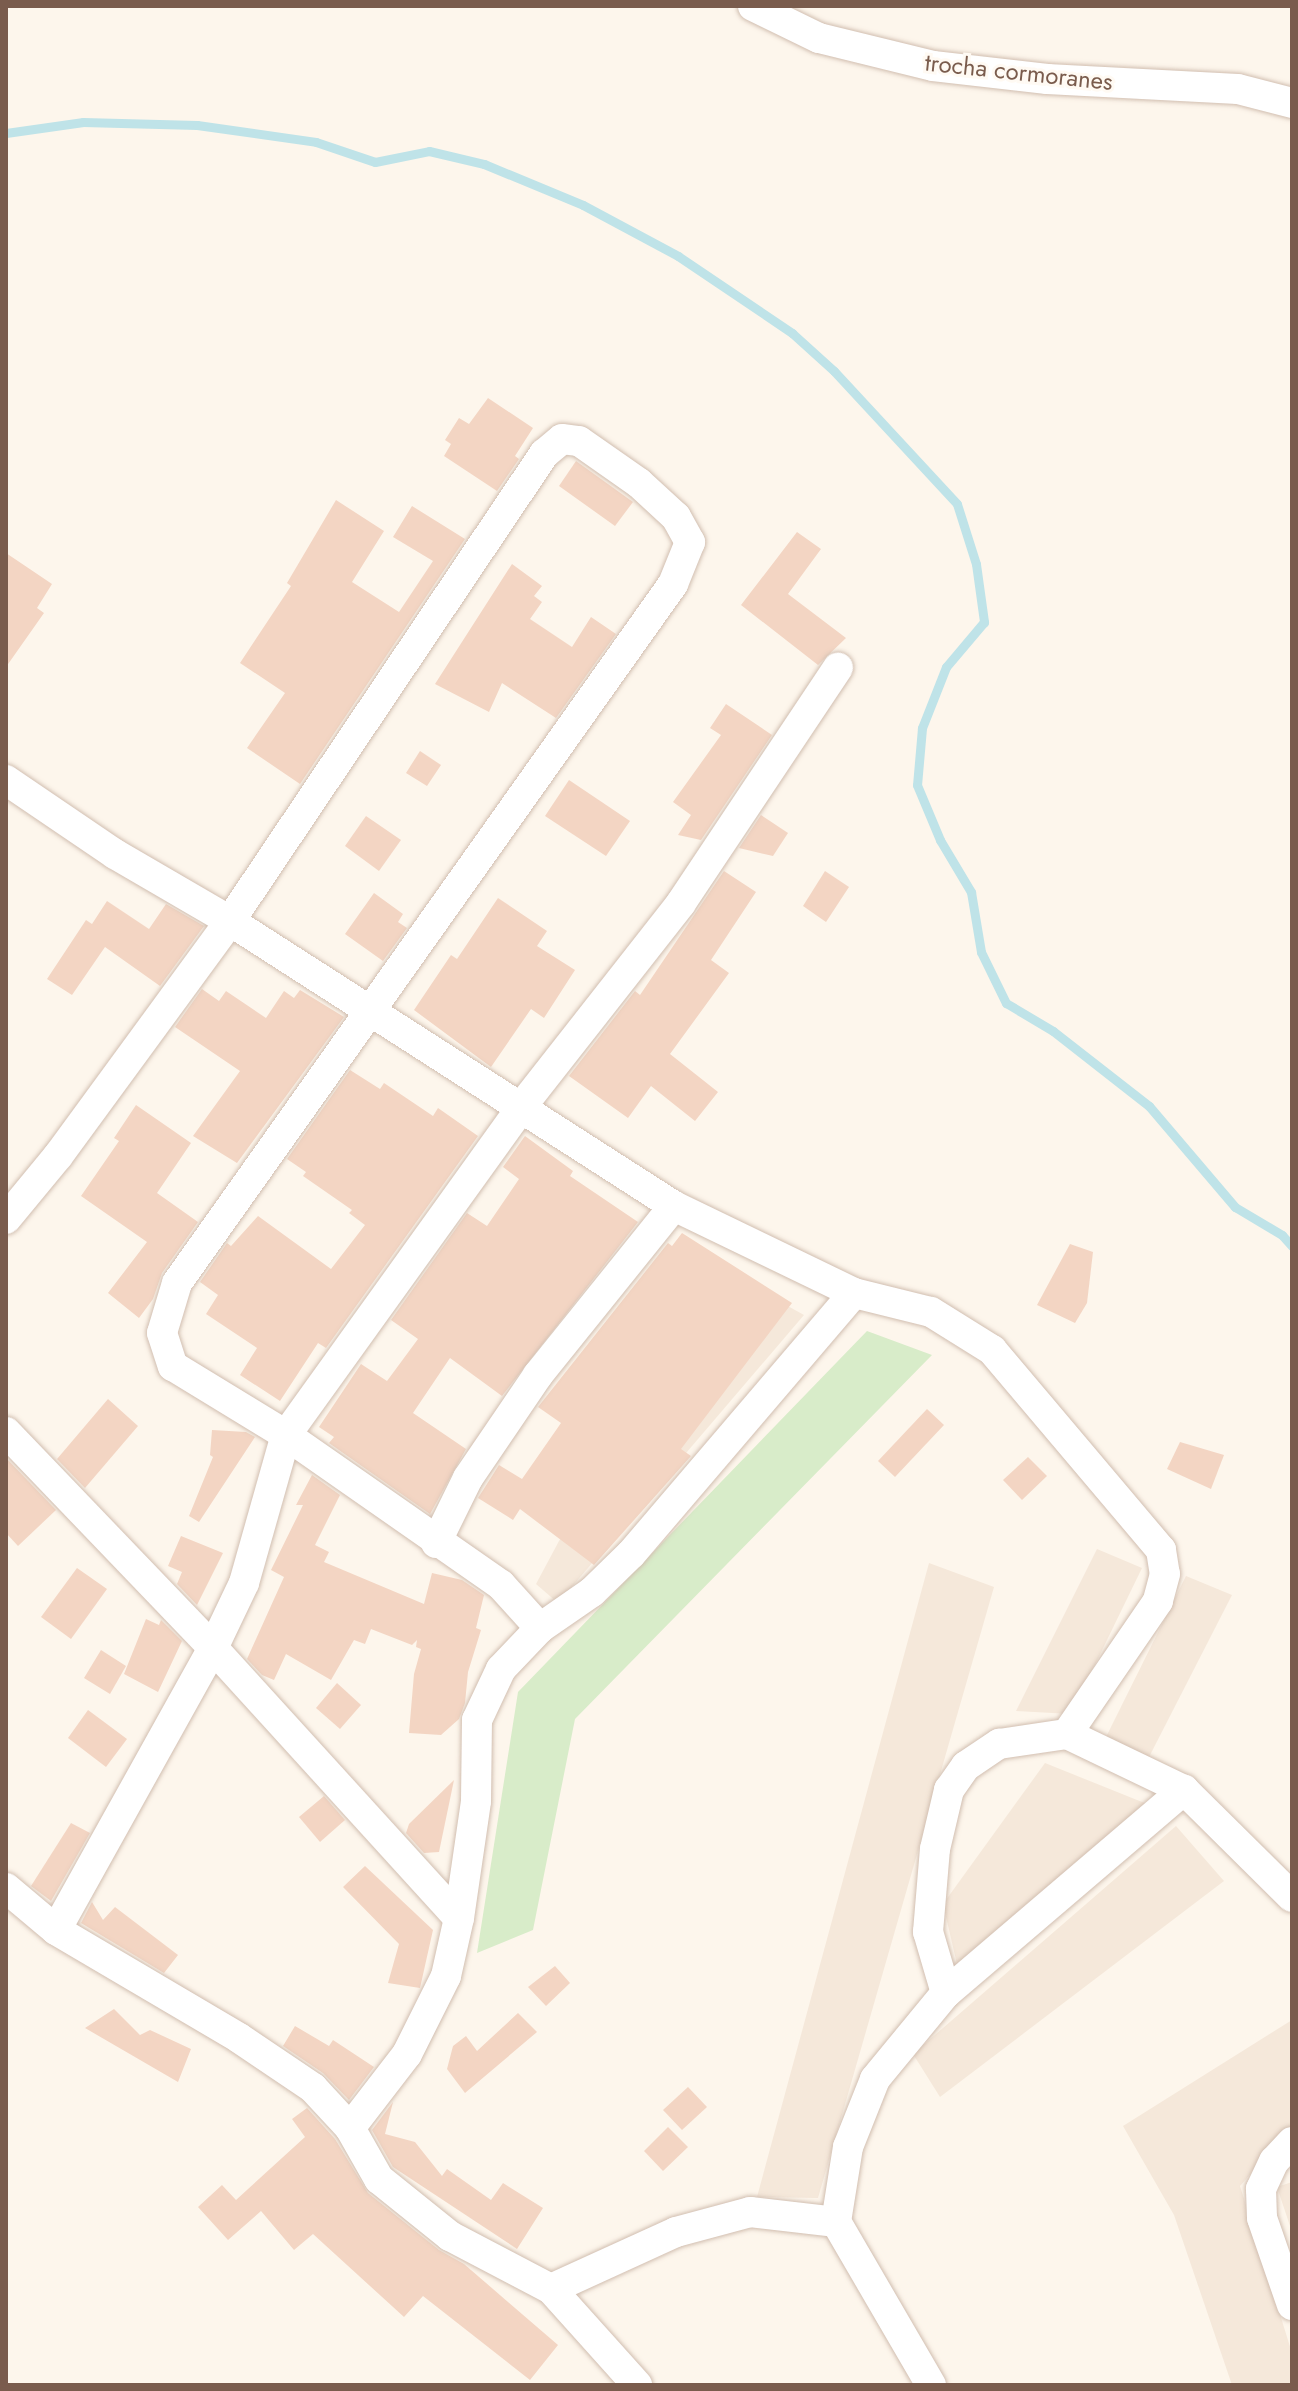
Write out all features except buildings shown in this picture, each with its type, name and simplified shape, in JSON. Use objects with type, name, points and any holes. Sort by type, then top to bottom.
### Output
[{"type":"street","name":"trocha cormoranes","points":[[753,6],[819,38],[933,66],[1047,79],[1238,89],[1292,103]]},
{"type":"street","points":[[6,1219],[58,1156],[230,921],[544,454],[562,439],[579,441],[639,483],[676,517],[690,542],[673,584],[373,1011],[177,1283],[162,1333],[173,1366],[286,1435],[436,1543],[501,1585],[540,1628]]},
{"type":"street","points":[[56,1930],[213,1648],[244,1583],[286,1435],[522,1106],[681,903],[838,668]]},
{"type":"street","points":[[6,780],[115,854],[230,921],[373,1011],[674,1206],[854,1293],[931,1312],[992,1350],[1161,1550],[1165,1574],[1158,1601],[1067,1734]]},
{"type":"street","points":[[436,1543],[468,1478],[538,1375],[674,1206]]},
{"type":"street","points":[[350,2128],[407,2054],[446,1976],[459,1918],[476,1801],[477,1720],[501,1669],[540,1628],[592,1592],[631,1554],[854,1293]]},
{"type":"street","points":[[6,1432],[213,1648],[459,1918]]},
{"type":"street","points":[[946,1993],[928,1932],[935,1849],[949,1790],[966,1766],[999,1744],[1067,1734],[1184,1790],[1292,1897]]},
{"type":"street","points":[[931,2385],[836,2222],[848,2147],[875,2079],[946,1993],[1184,1790]]},
{"type":"street","points":[[6,1888],[56,1930],[251,2046],[313,2088],[350,2128],[379,2179],[438,2226],[551,2289],[637,2385]]},
{"type":"street","points":[[1292,2142],[1274,2161],[1261,2189],[1262,2218],[1292,2305]]},
{"type":"street","points":[[551,2289],[676,2232],[750,2212],[836,2222]]},
{"type":"shaded area","points":[[741,1280],[804,1315],[558,1603],[536,1584],[559,1541]]},
{"type":"shaded area","points":[[1097,1549],[1142,1568],[1071,1714],[1016,1711]]},
{"type":"shaded area","points":[[929,1563],[994,1587],[818,2198],[757,2197]]},
{"type":"shaded area","points":[[1186,1576],[1232,1595],[1148,1759],[1106,1737]]},
{"type":"shaded area","points":[[1045,1763],[1147,1804],[957,1964],[943,1904]]},
{"type":"shaded area","points":[[1176,1826],[1224,1881],[940,2097],[913,2054]]},
{"type":"shaded area","points":[[1292,2020],[1292,2126],[1240,2186],[1292,2353],[1292,2385],[1232,2385],[1174,2215],[1123,2126]]},
{"type":"shaded area","points":[[1292,2182],[1292,2232],[1277,2187]]},
{"type":"green space","points":[[867,1331],[932,1355],[575,1719],[533,1930],[477,1953],[518,1692]]},
{"type":"waterway","points":[[6,133],[83,122],[197,125],[316,142],[375,162],[429,151],[484,164],[583,205],[678,256],[792,333],[834,371],[957,504],[976,564],[984,622],[946,667],[922,728],[917,785],[940,840],[971,892],[981,952],[1006,1003],[1053,1031],[1149,1106],[1235,1207],[1282,1235],[1292,1246]]}]
